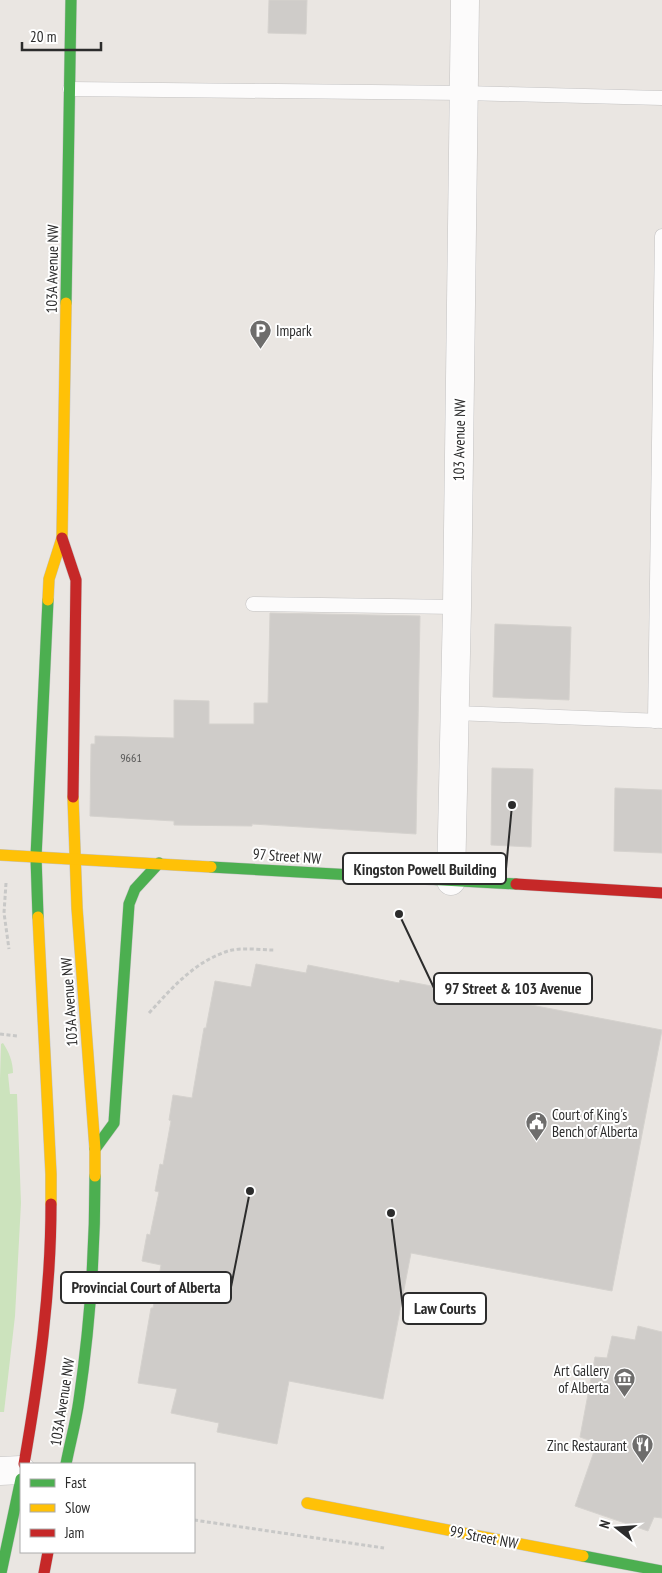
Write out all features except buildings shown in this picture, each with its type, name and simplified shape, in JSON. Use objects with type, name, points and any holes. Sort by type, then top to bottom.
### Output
[{"type":"main road","name":"103A Avenue NW","points":[[24,1463],[42,1353],[51,1242],[51,1174],[38,932],[36,857],[49,579],[62,538],[71,0]]},
{"type":"main road","name":"103A Avenue NW","points":[[62,538],[76,580],[73,821],[95,1149],[95,1234],[88,1332],[78,1402],[66,1463]]},
{"type":"main road","name":"97 Street NW","points":[[0,856],[159,863],[662,893]]},
{"type":"main road","points":[[95,1149],[114,1123],[128,904],[135,889],[159,863]]},
{"type":"main road","points":[[1,1573],[20,1484]]},
{"type":"main road","name":"99 Street NW","points":[[307,1503],[662,1571]]},
{"type":"main road","points":[[44,1573],[48,1553]]},
{"type":"street","name":"103 Avenue NW","points":[[450,881],[457,607],[465,0]]},
{"type":"street","points":[[0,1471],[20,1470]]},
{"type":"lane","points":[[70,89],[465,93],[662,98]]},
{"type":"lane","points":[[455,713],[658,721],[662,236]]},
{"type":"lane","points":[[254,604],[457,607]]},
{"type":"path","points":[[4,913],[10,957]]},
{"type":"path","points":[[148,1013],[178,981],[211,959],[229,951],[275,950]]},
{"type":"path","points":[[17,1027],[18,1045]]},
{"type":"path","points":[[0,1034],[18,1036]]},
{"type":"path","points":[[195,1520],[391,1549]]},
{"type":"green space","points":[[3,1043],[12,1065],[13,1073],[8,1074],[10,1094],[17,1094],[21,1203],[15,1316],[4,1412],[0,1412],[0,1079],[1,1044]]},
{"type":"traffic: fast","points":[[66,303],[71,0]]},
{"type":"traffic: fast","points":[[38,917],[36,857],[48,600]]},
{"type":"traffic: fast","points":[[95,1149],[114,1123],[129,904],[135,889],[159,863]]},
{"type":"traffic: fast","points":[[211,867],[516,884]]},
{"type":"traffic: fast","points":[[66,1463],[78,1408],[89,1316],[93,1260],[95,1176]]},
{"type":"traffic: fast","points":[[1,1573],[20,1484]]},
{"type":"traffic: fast","points":[[583,1556],[662,1571]]},
{"type":"traffic: slow","points":[[48,600],[49,579],[62,538],[66,303]]},
{"type":"traffic: slow","points":[[73,797],[77,908],[95,1149],[95,1176]]},
{"type":"traffic: slow","points":[[0,855],[211,867]]},
{"type":"traffic: slow","points":[[38,917],[51,1204]]},
{"type":"traffic: slow","points":[[307,1503],[583,1556]]},
{"type":"traffic: jam","points":[[62,538],[76,580],[73,797]]},
{"type":"traffic: jam","points":[[516,884],[662,893]]},
{"type":"traffic: jam","points":[[24,1463],[43,1334],[49,1269],[51,1204]]},
{"type":"traffic: jam","points":[[44,1573],[48,1553]]},
{"type":"place","name":"Impark","points":[[260,349]]},
{"type":"place","name":"Kingston Powell Building","points":[[512,805]]},
{"type":"place","name":"97 Street & 103 Avenue","points":[[399,914]]},
{"type":"place","name":"Court of King's Bench of Alberta","points":[[536,1142]]},
{"type":"place","name":"Provincial Court of Alberta","points":[[250,1191]]},
{"type":"place","name":"Law Courts","points":[[391,1213]]},
{"type":"place","name":"Art Gallery of Alberta","points":[[625,1398]]},
{"type":"place","name":"Zinc Restaurant","points":[[643,1464]]}]
